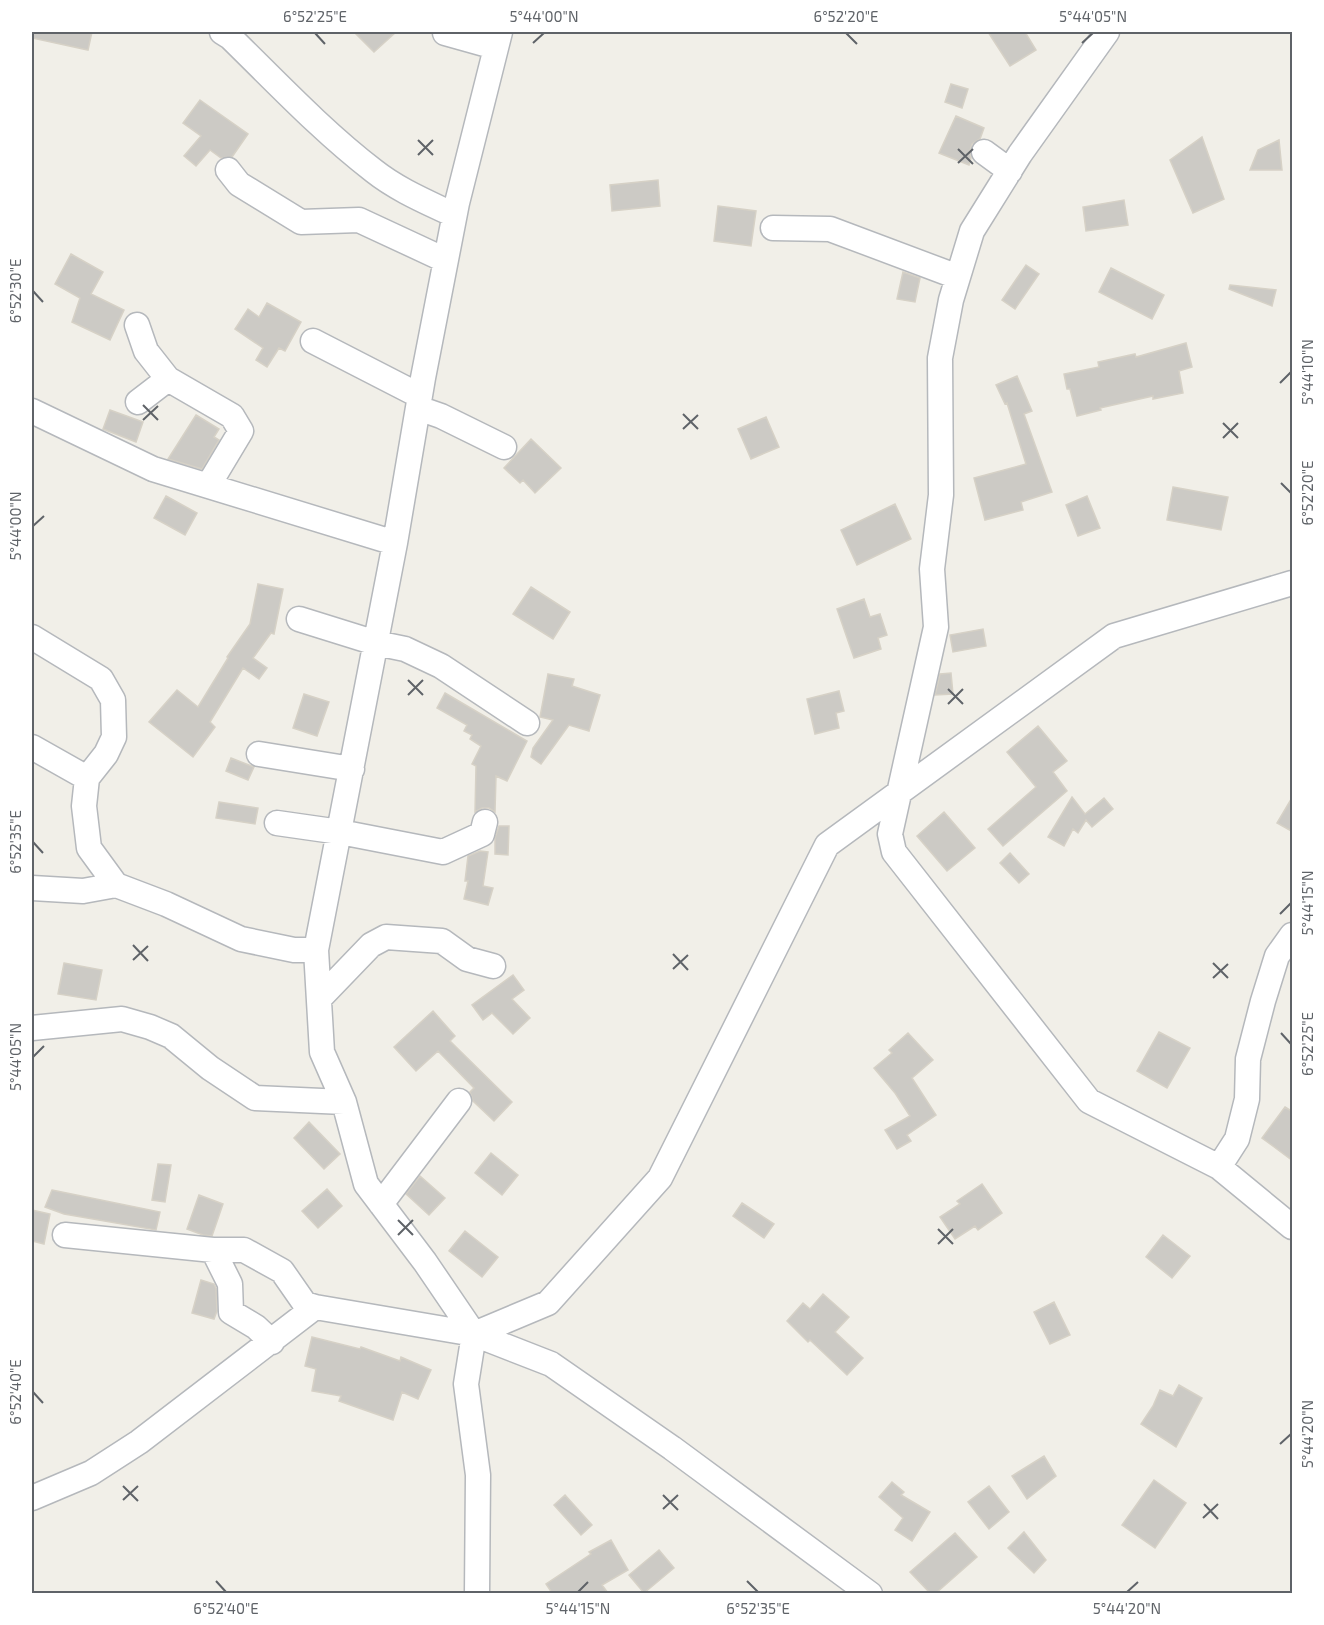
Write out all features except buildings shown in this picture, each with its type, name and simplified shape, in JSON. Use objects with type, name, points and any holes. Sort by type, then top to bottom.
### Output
[{"type":"street","points":[[222,32],[230,36],[337,140],[375,172],[412,196],[454,214]]},
{"type":"street","points":[[1107,32],[1010,171],[972,231],[951,300],[940,358],[941,495],[932,569],[936,627],[890,834],[894,852],[1089,1101],[1219,1167],[1293,1227]]},
{"type":"street","points":[[446,33],[497,39],[454,214],[395,543],[316,950],[322,1052],[344,1102],[366,1185],[425,1262],[474,1334],[466,1384],[478,1475],[477,1593]]},
{"type":"street","points":[[984,152],[1010,171]]},
{"type":"street","points":[[228,170],[239,184],[301,222],[359,220],[445,260]]},
{"type":"street","points":[[772,228],[830,229],[958,277]]},
{"type":"street","points":[[137,325],[146,351],[168,379],[232,416],[241,431],[208,486]]},
{"type":"street","points":[[313,341],[441,416],[504,447]]},
{"type":"street","points":[[138,402],[168,379]]},
{"type":"street","points":[[32,411],[153,469],[395,543]]},
{"type":"street","points":[[474,1334],[548,1303],[660,1178],[827,845],[1114,636],[1293,583]]},
{"type":"street","points":[[298,619],[376,643],[405,649],[441,666],[527,723]]},
{"type":"street","points":[[32,637],[101,679],[113,700],[114,737],[106,754],[87,778],[84,806],[89,848],[116,885]]},
{"type":"street","points":[[32,747],[87,778]]},
{"type":"street","points":[[259,754],[352,769]]},
{"type":"street","points":[[277,823],[340,832],[443,852],[482,834],[484,822]]},
{"type":"street","points":[[32,888],[83,891],[116,885],[166,904],[241,939],[294,950],[316,950]]},
{"type":"street","points":[[1219,1167],[1237,1139],[1247,1099],[1248,1059],[1277,956],[1293,935]]},
{"type":"street","points":[[319,999],[371,945],[386,937],[442,941],[467,959],[493,966]]},
{"type":"street","points":[[32,1028],[122,1019],[171,1036],[210,1068],[255,1098],[344,1102]]},
{"type":"street","points":[[381,1204],[459,1101]]},
{"type":"street","points":[[65,1235],[213,1250],[244,1250],[282,1271],[304,1304],[474,1334],[551,1364],[672,1448],[870,1593]]},
{"type":"street","points":[[213,1250],[230,1284],[231,1312],[256,1327],[272,1342]]},
{"type":"street","points":[[32,1498],[91,1473],[148,1435],[315,1307]]}]
